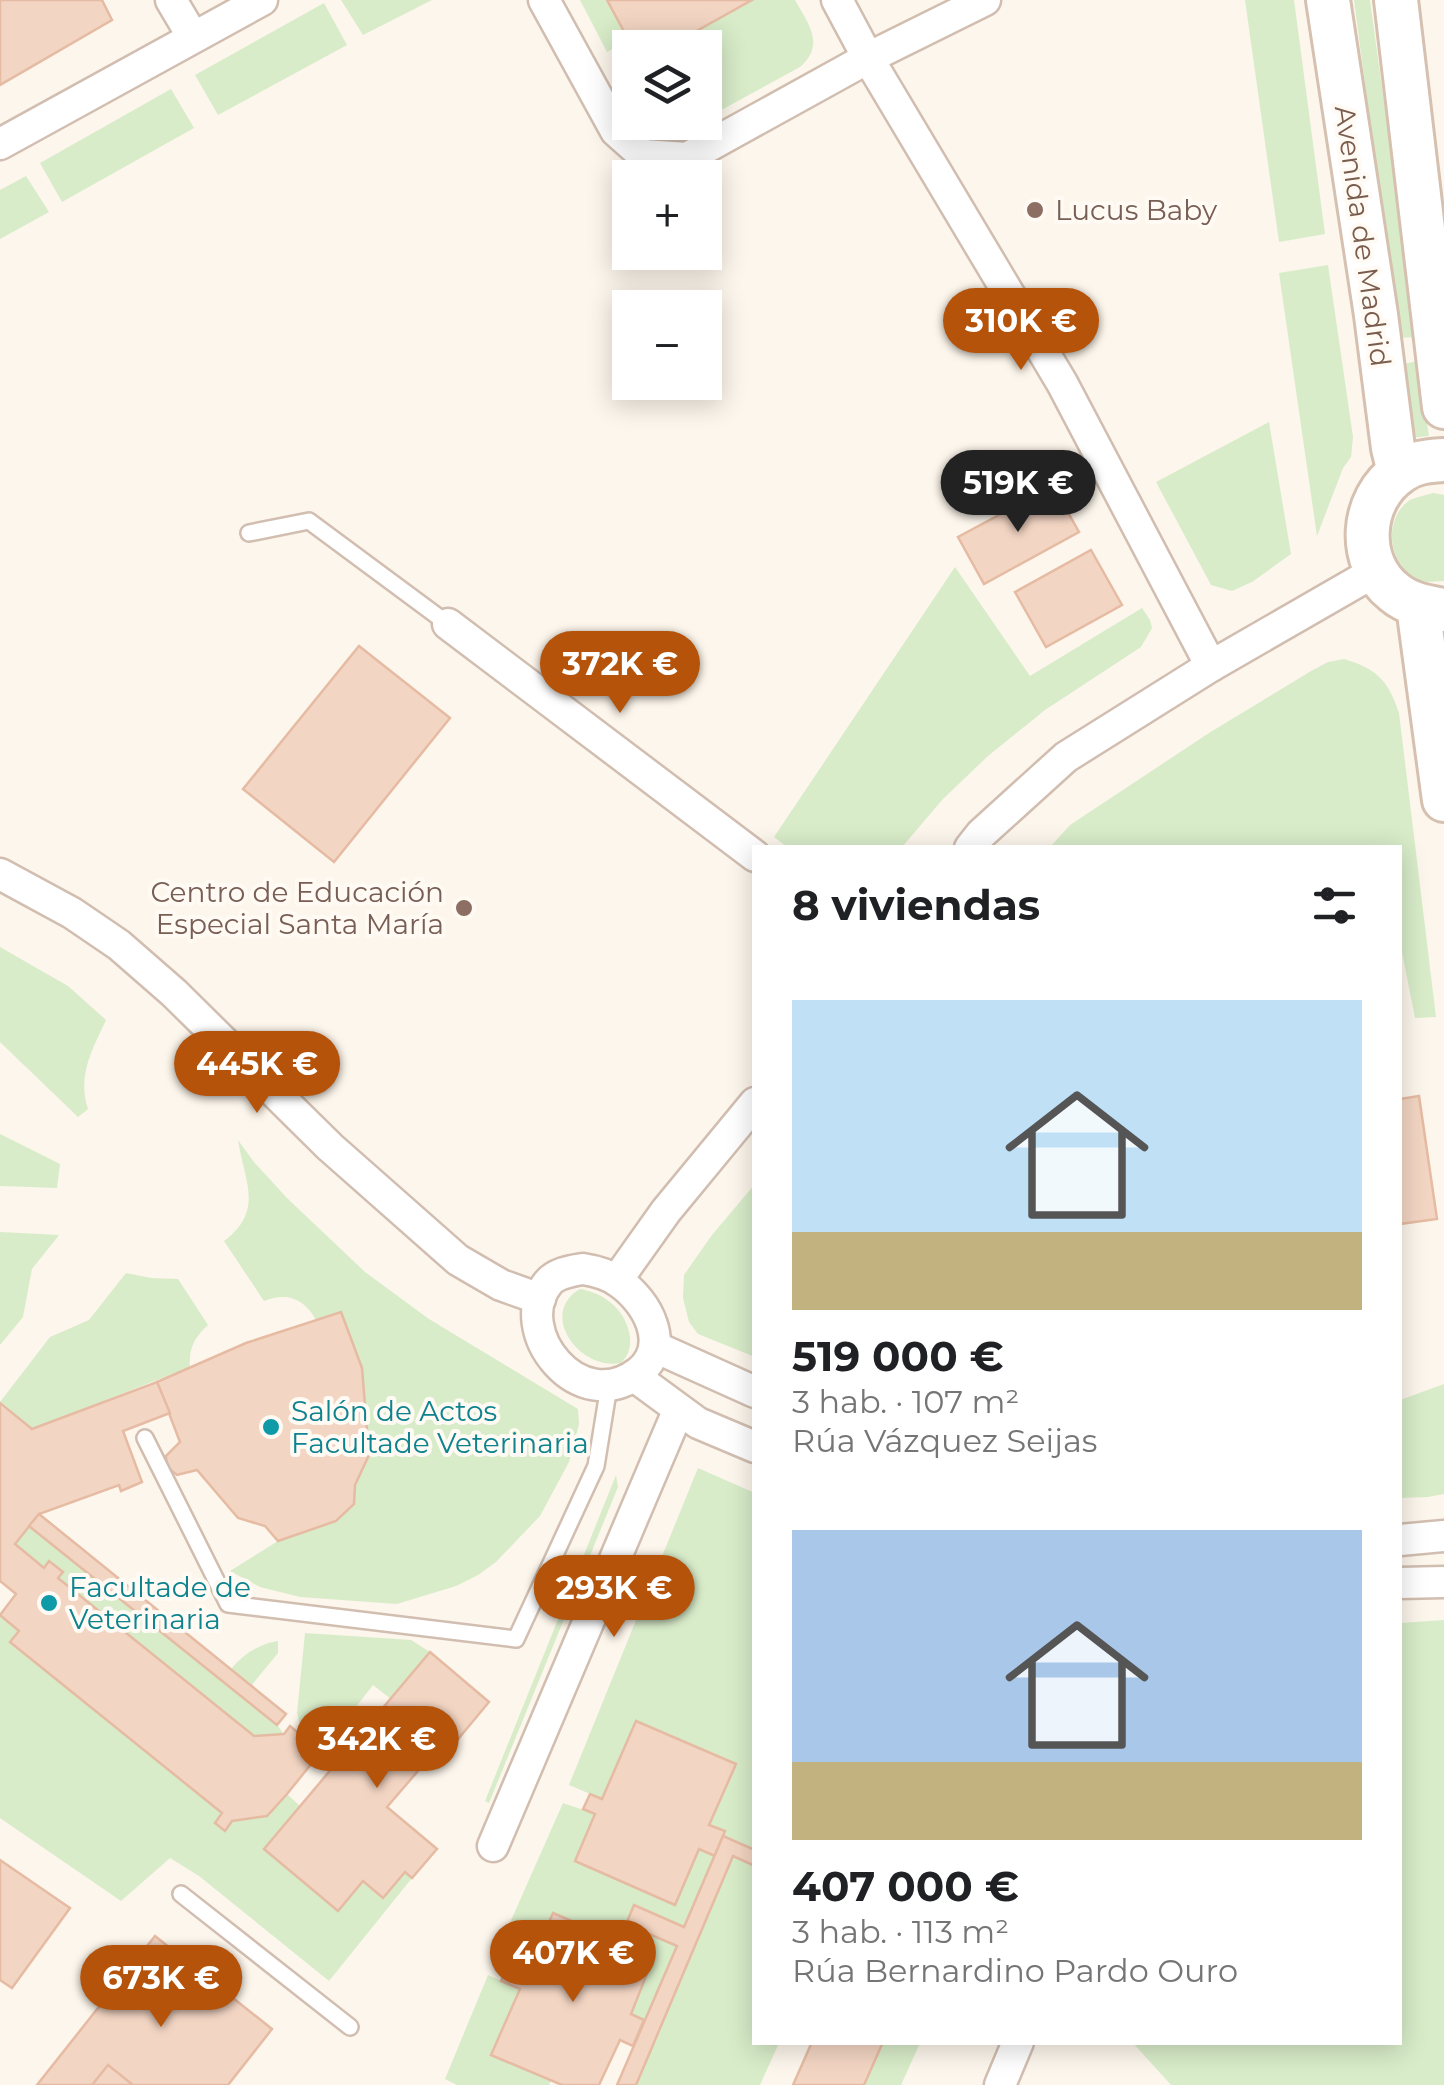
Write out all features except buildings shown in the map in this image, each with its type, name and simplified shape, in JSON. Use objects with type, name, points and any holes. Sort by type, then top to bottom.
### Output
[{"type":"street","points":[[172,0],[192,37]]},
{"type":"street","points":[[0,144],[262,0]]},
{"type":"street","points":[[544,0],[616,131],[642,155],[687,158],[868,58],[985,0]]},
{"type":"street","points":[[837,0],[1062,383],[1212,666]]},
{"type":"street","name":"Avenida de Madrid","points":[[1328,0],[1399,472]]},
{"type":"street","name":"Avenida de Madrid","points":[[1396,0],[1426,199],[1444,407]]},
{"type":"street","points":[[1444,460],[1422,462],[1399,472],[1378,495],[1366,527],[1368,554],[1376,571],[1393,592],[1431,608],[1444,800]]},
{"type":"street","points":[[972,845],[1066,756],[1376,571]]},
{"type":"street","points":[[448,624],[752,854]]},
{"type":"street","points":[[0,874],[72,913],[118,945],[174,993],[330,1147],[458,1260],[501,1285],[540,1299]]},
{"type":"street","points":[[617,1280],[666,1211],[752,1106]]},
{"type":"street","points":[[583,1269],[617,1280],[642,1304],[652,1324],[655,1347],[648,1364],[621,1381],[588,1384],[570,1376],[554,1361],[542,1340],[538,1322],[540,1299],[549,1282],[564,1272],[583,1269]]},
{"type":"street","points":[[655,1347],[752,1391]]},
{"type":"street","points":[[621,1381],[698,1423],[752,1446]]},
{"type":"street","points":[[493,1846],[678,1411]]},
{"type":"street","points":[[1402,1540],[1444,1536]]},
{"type":"street","points":[[1402,1583],[1444,1582]]},
{"type":"street","points":[[1000,2085],[1017,2045]]},
{"type":"lane","points":[[250,534],[309,521],[448,624]]},
{"type":"lane","points":[[145,1438],[228,1604],[516,1638],[596,1466],[621,1381]]},
{"type":"lane","points":[[181,1894],[350,2027]]},
{"type":"green space","points":[[341,0],[432,0],[363,35]]},
{"type":"green space","points":[[580,0],[607,0],[624,30],[612,30],[612,49],[607,52]]},
{"type":"green space","points":[[752,0],[795,0],[812,34],[812,50],[800,67],[722,110],[722,30],[698,30]]},
{"type":"green space","points":[[1245,0],[1294,0],[1325,234],[1279,242]]},
{"type":"green space","points":[[1354,0],[1370,0],[1416,337],[1398,338]]},
{"type":"green space","points":[[324,3],[347,45],[218,115],[195,75]]},
{"type":"green space","points":[[171,89],[194,128],[62,202],[40,163]]},
{"type":"green space","points":[[26,176],[49,212],[0,239],[0,190]]},
{"type":"green space","points":[[1328,265],[1353,437],[1351,457],[1317,536],[1279,273]]},
{"type":"green space","points":[[1417,361],[1429,436],[1411,438],[1404,364]]},
{"type":"green space","points":[[1269,422],[1291,554],[1252,582],[1232,591],[1211,585],[1156,482]]},
{"type":"green space","points":[[1433,493],[1444,495],[1444,581],[1428,582],[1405,570],[1397,559],[1392,534],[1400,509],[1410,500]]},
{"type":"green space","points":[[955,567],[1030,676],[1142,608],[1150,620],[1152,628],[1141,647],[1045,710],[988,756],[943,799],[904,845],[784,845],[774,837]]},
{"type":"green space","points":[[1344,659],[1380,677],[1399,713],[1436,1017],[1415,1018],[1402,952],[1402,845],[1052,845],[1070,825],[1209,733],[1328,662]]},
{"type":"green space","points":[[0,947],[68,986],[106,1020],[85,1074],[88,1109],[78,1117],[0,1042]]},
{"type":"green space","points":[[0,1134],[60,1164],[57,1188],[0,1186]]},
{"type":"green space","points":[[238,1140],[287,1198],[365,1272],[429,1319],[578,1409],[579,1424],[569,1462],[540,1516],[478,1575],[397,1604],[300,1597],[260,1587],[230,1571],[278,1541],[336,1521],[354,1504],[355,1485],[369,1455],[362,1368],[341,1313],[316,1320],[306,1306],[294,1299],[264,1301],[224,1241],[237,1229],[248,1206]]},
{"type":"green space","points":[[752,1188],[752,1356],[698,1334],[689,1322],[683,1298],[684,1275]]},
{"type":"green space","points":[[0,1232],[59,1235],[32,1269],[23,1317],[0,1345]]},
{"type":"green space","points":[[126,1273],[178,1279],[208,1325],[193,1344],[190,1367],[32,1429],[0,1402],[50,1337],[89,1320]]},
{"type":"green space","points":[[580,1289],[604,1298],[622,1316],[630,1340],[621,1363],[591,1358],[569,1338],[563,1312],[568,1299]]},
{"type":"green space","points":[[1444,1384],[1444,1494],[1402,1498],[1402,1399]]},
{"type":"green space","points":[[698,1468],[752,1492],[752,1849],[709,1825],[736,1764],[637,1721],[602,1799],[569,1785]]},
{"type":"green space","points":[[616,1475],[618,1487],[489,1803],[485,1801]]},
{"type":"green space","points":[[29,1526],[284,1734],[254,1736],[58,1578],[63,1571],[50,1561],[44,1568],[15,1544]]},
{"type":"green space","points":[[0,1615],[19,1631],[10,1642],[222,1813],[225,1831],[232,1821],[267,1816],[287,1794],[300,1806],[265,1849],[337,1911],[363,1881],[405,1872],[412,1878],[329,1981],[199,1876],[170,1858],[121,1901],[0,1818]]},
{"type":"green space","points":[[1444,1620],[1444,2085],[1171,2085],[1135,2045],[1402,2045],[1402,1623]]},
{"type":"green space","points":[[305,1633],[411,1640],[430,1652],[391,1699],[373,1685],[316,1758],[298,1742],[302,1735],[297,1713]]},
{"type":"green space","points":[[278,1641],[278,1653],[251,1686],[231,1669],[252,1650]]},
{"type":"green space","points":[[563,1803],[595,1814],[575,1861],[675,1904],[699,1849],[715,1856],[684,1927],[634,1905],[626,1923],[677,1946],[644,2020],[631,2014],[654,1956],[554,1913],[527,1972],[494,1959]]},
{"type":"green space","points":[[733,1856],[752,1865],[752,2045],[778,2045],[760,2085],[636,2085]]},
{"type":"green space","points":[[488,1975],[520,1989],[492,2054],[551,2081],[549,2085],[457,2085],[445,2079]]},
{"type":"green space","points":[[882,2045],[919,2045],[901,2085],[864,2085]]},
{"type":"place","name":"Lucus Baby","points":[[1035,210]]},
{"type":"place","name":"Centro de Educación Especial Santa María","points":[[464,908]]},
{"type":"place","name":"Salón de Actos Facultade Veterinaria","points":[[271,1427]]},
{"type":"place","name":"Facultade de Veterinaria","points":[[49,1603]]}]
